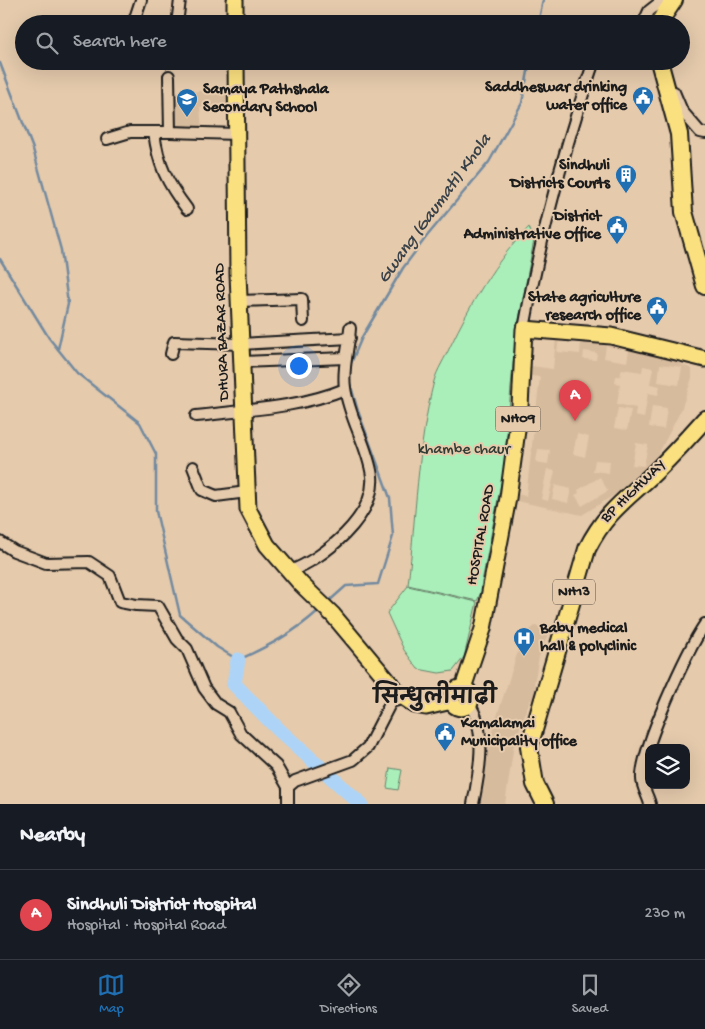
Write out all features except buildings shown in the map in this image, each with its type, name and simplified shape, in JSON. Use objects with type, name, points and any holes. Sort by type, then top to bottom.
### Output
[{"type":"highway","points":[[664,15],[674,0]]},
{"type":"highway","points":[[662,70],[679,134],[684,212],[705,286]]},
{"type":"highway","name":"BP HIGHWAY","points":[[545,804],[534,784],[529,747],[587,549],[598,528],[616,506],[661,467],[705,419]]},
{"type":"main road","points":[[235,0],[236,15]]},
{"type":"main road","name":"DHURA BAZAR ROAD","points":[[236,70],[239,301],[248,508],[267,545],[301,584],[333,615],[405,698]]},
{"type":"main road","points":[[524,329],[611,336],[705,359]]},
{"type":"main road","name":"HOSPITAL ROAD","points":[[463,688],[483,629],[508,498],[520,398],[524,329]]},
{"type":"main road","points":[[405,698],[415,705],[426,707],[452,701],[459,707],[469,704],[471,694],[463,688]]},
{"type":"main road","name":"NH09","points":[[452,701],[454,691],[463,688]]},
{"type":"street","points":[[136,15],[141,0]]},
{"type":"street","points":[[178,15],[180,0]]},
{"type":"street","points":[[647,15],[649,11],[662,0]]},
{"type":"street","points":[[524,329],[562,156],[591,70]]},
{"type":"street","points":[[169,76],[170,132]]},
{"type":"street","points":[[666,83],[672,86],[682,111],[700,132],[705,133]]},
{"type":"street","points":[[107,139],[130,132],[237,134]]},
{"type":"street","points":[[154,132],[157,156],[163,172],[170,187],[187,208]]},
{"type":"street","points":[[239,301],[302,299],[304,321]]},
{"type":"street","points":[[171,354],[174,342],[241,344],[317,341],[350,333],[346,358],[345,389],[372,476],[370,493],[359,516],[329,550],[304,566],[290,571]]},
{"type":"street","points":[[317,341],[317,359]]},
{"type":"street","points":[[242,362],[346,358]]},
{"type":"street","points":[[196,416],[294,402],[333,394],[345,389]]},
{"type":"street","points":[[193,467],[202,490],[216,496],[247,492]]},
{"type":"street","points":[[0,542],[14,551],[46,563],[89,562],[110,576],[120,602],[136,606],[158,606],[177,639],[187,649],[204,688],[216,704],[229,712],[241,734],[276,766],[291,784],[290,802]]},
{"type":"street","points":[[650,804],[642,778],[648,744],[693,642],[705,624]]},
{"type":"street","points":[[291,784],[353,760],[368,747],[391,702],[405,698]]},
{"type":"street","points":[[469,704],[478,722],[479,754],[473,804]]},
{"type":"shaded area","name":"Samaya Pathshala Secondary School","points":[[232,89],[232,105],[200,107],[202,131],[173,129],[172,93]]},
{"type":"shaded area","points":[[531,333],[594,339],[663,356],[692,369],[692,378],[681,410],[648,474],[582,515],[512,500]],"holes":[[[534,335],[556,338],[553,369],[531,366]],[[559,338],[581,340],[580,354],[557,352]],[[606,346],[629,350],[627,362],[604,358]],[[584,351],[597,353],[596,360],[583,359]],[[660,364],[682,367],[679,385],[658,382]],[[643,366],[653,368],[650,384],[660,386],[658,395],[648,393],[644,418],[635,416],[636,408],[617,404],[620,384],[615,383],[616,376],[620,376],[622,369],[642,372]],[[531,376],[540,377],[526,496],[517,494]],[[652,406],[667,408],[664,429],[649,427]],[[618,408],[631,410],[627,430],[614,428]],[[577,434],[589,437],[585,457],[573,454]],[[636,443],[648,445],[644,466],[632,465]],[[538,449],[550,450],[548,464],[536,462]],[[595,460],[610,461],[609,473],[593,471]],[[547,469],[555,471],[548,501],[541,499]],[[600,477],[608,491],[582,506],[575,495],[579,493],[578,490]],[[555,485],[571,489],[568,503],[552,499]]]},
{"type":"shaded area","points":[[536,625],[548,634],[539,657],[534,684],[541,687],[536,702],[530,700],[514,744],[505,804],[479,804],[485,753],[523,636]]},
{"type":"green space","name":"khambe chaur","points":[[529,227],[534,240],[515,341],[504,468],[481,587],[482,590],[477,601],[408,585],[420,457],[428,406],[435,377],[466,314],[485,283],[505,254]]},
{"type":"green space","points":[[408,586],[477,602],[464,657],[453,671],[439,673],[418,669],[404,650],[387,613]]},
{"type":"green space","points":[[390,768],[402,770],[398,790],[387,788]]},
{"type":"waterway","name":"Gwang (Gaumati) Khola","points":[[540,15],[543,0]]},
{"type":"waterway","points":[[0,63],[33,149],[61,250],[68,304],[58,349]]},
{"type":"waterway","name":"Gwang (Gaumati) Khola","points":[[349,368],[362,337],[403,268],[427,236],[489,162],[522,103],[528,70]]},
{"type":"waterway","points":[[0,259],[49,338],[77,373],[140,423],[156,454],[156,511],[180,615],[217,647],[238,660],[281,638],[300,626],[319,610]]},
{"type":"waterway","name":"Gwang (Gaumati) Khola","points":[[327,603],[346,586],[378,584],[393,536],[390,498],[358,411],[348,376]]},
{"type":"waterway","points":[[238,660],[234,684],[279,730],[361,804]]},
{"type":"place","name":"Saddheswar drinking water office","points":[[643,116]]},
{"type":"place","name":"Samaya Pathshala Secondary School","points":[[187,118]]},
{"type":"place","name":"Sindhuli Districts Courts","points":[[626,194]]},
{"type":"place","name":"District Administrative Office","points":[[617,245]]},
{"type":"place","name":"State agriculture research office","points":[[657,326]]},
{"type":"place","name":"Sindhuli District Hospital","points":[[575,421]]},
{"type":"place","name":"Baby medical hall & polyclinic","points":[[524,657]]},
{"type":"place","name":"Kamalamai Municipality office","points":[[445,752]]},
{"type":"district","name":"सिन्धुलीमाढी","points":[[435,699]]}]
